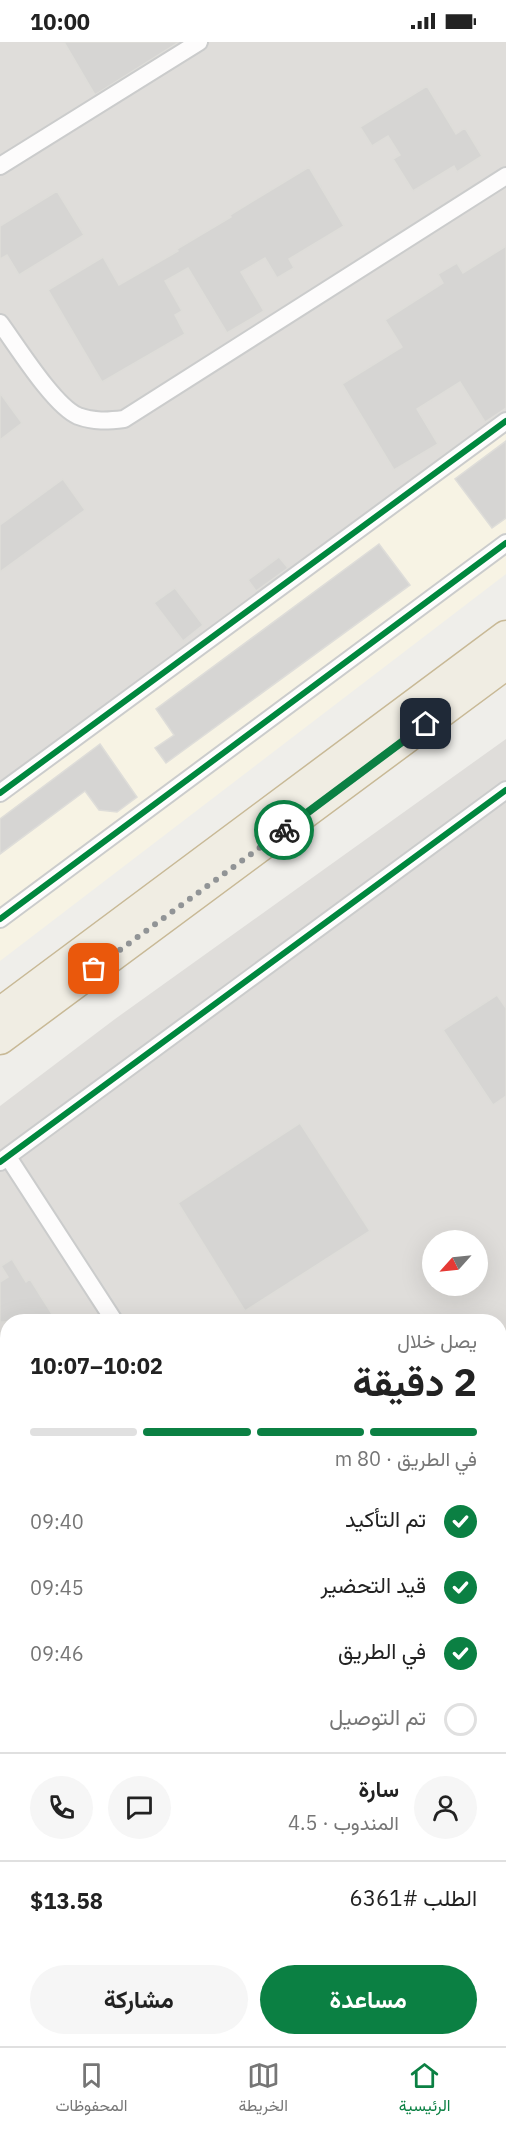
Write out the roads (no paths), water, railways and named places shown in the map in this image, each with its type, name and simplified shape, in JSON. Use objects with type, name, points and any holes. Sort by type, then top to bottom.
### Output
[{"type":"highway","points":[[0,1013],[506,636]]},
{"type":"highway","points":[[0,1039],[506,664]]},
{"type":"street","points":[[0,166],[199,42]]},
{"type":"street","points":[[0,324],[55,397],[77,416],[101,422],[124,419],[506,176]]},
{"type":"street","points":[[0,793],[506,421]]},
{"type":"street","points":[[0,919],[506,543]]},
{"type":"street","points":[[110,1314],[4,1160],[506,790]]}]
